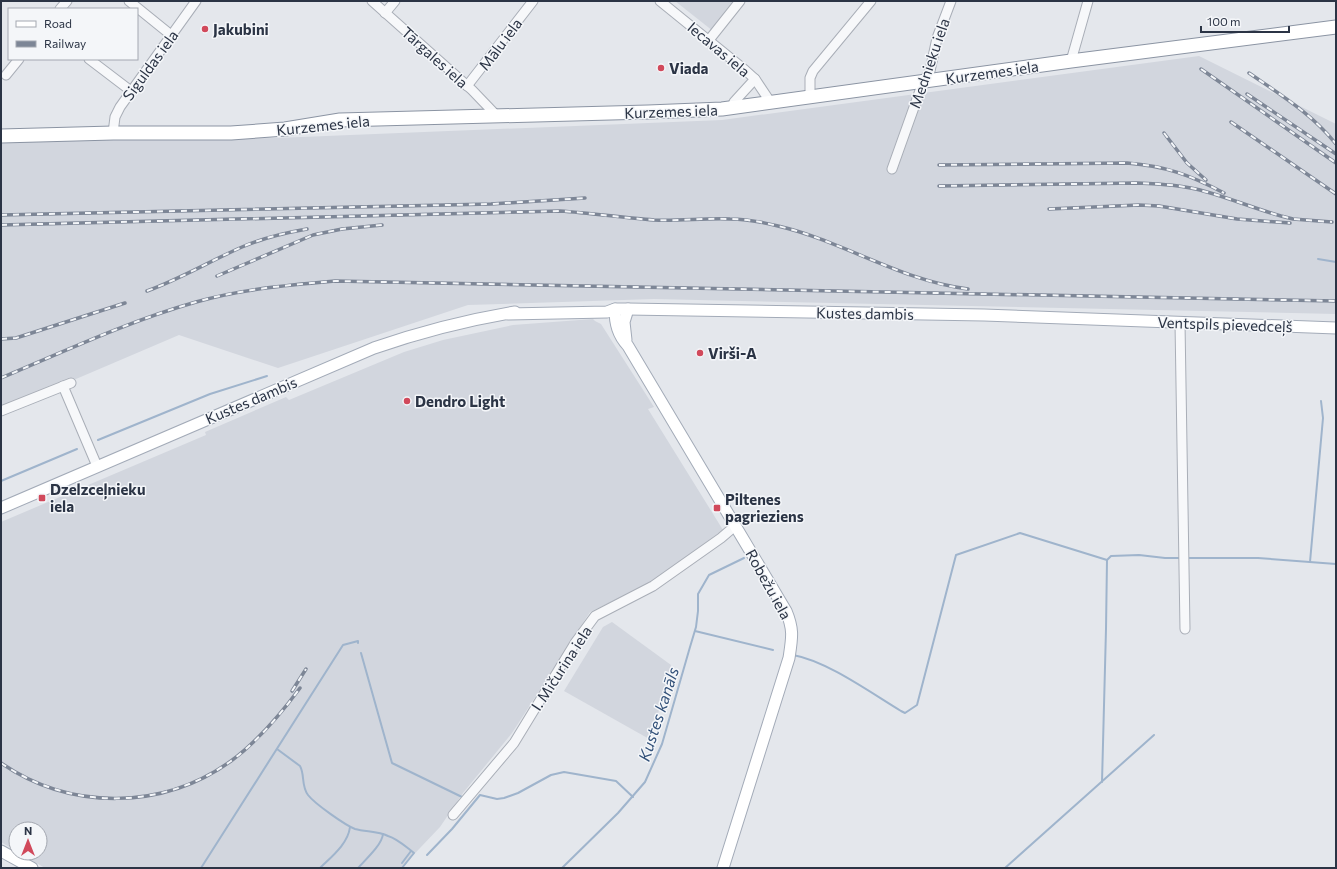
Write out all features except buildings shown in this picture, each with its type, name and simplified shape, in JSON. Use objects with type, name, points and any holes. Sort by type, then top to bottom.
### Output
[{"type":"highway","name":"Kurzemes iela","points":[[1,136],[113,133],[231,133],[285,129],[340,120],[648,112],[732,108],[810,96],[1336,27]]},
{"type":"main road","name":"Kustes dambis","points":[[1,508],[374,348],[438,328],[474,319],[508,314],[607,312],[615,309],[628,309],[976,315],[1115,320]]},
{"type":"main road","name":"Robežu iela","points":[[615,309],[615,319],[621,338],[628,346],[786,611],[791,624],[792,638],[789,658],[724,868]]},
{"type":"main road","name":"Robežu iela","points":[[628,309],[624,328],[628,346]]},
{"type":"main road","name":"Ventspils pievedceļš","points":[[1115,320],[1336,328]]},
{"type":"main road","points":[[1,851],[32,868]]},
{"type":"street","points":[[129,1],[138,8]]},
{"type":"street","name":"Siguldas iela","points":[[113,133],[115,118],[120,107],[196,1]]},
{"type":"street","name":"Tārgales iela","points":[[372,1],[467,86],[496,115]]},
{"type":"street","points":[[385,13],[395,1]]},
{"type":"street","name":"Mālu iela","points":[[467,86],[533,1]]},
{"type":"street","name":"Iecavas iela","points":[[660,1],[755,79],[771,103]]},
{"type":"street","points":[[709,40],[740,1]]},
{"type":"street","points":[[810,96],[810,78],[814,71],[871,1]]},
{"type":"street","name":"Mednieku iela","points":[[892,169],[923,82],[930,70],[937,38],[951,1]]},
{"type":"street","points":[[1071,61],[1088,1]]},
{"type":"street","points":[[138,8],[171,35]]},
{"type":"street","points":[[6,75],[18,60]]},
{"type":"street","points":[[90,60],[131,91]]},
{"type":"street","points":[[732,108],[734,102],[755,79]]},
{"type":"street","points":[[1180,323],[1185,629]]},
{"type":"street","points":[[1,411],[67,384],[97,466]]},
{"type":"street","name":"I. Mičurina iela","points":[[453,815],[514,743],[575,644],[595,616],[653,586],[721,538],[735,526]]},
{"type":"shaded area","points":[[675,1],[736,1],[713,31]]},
{"type":"shaded area","points":[[1199,56],[1336,124],[1336,314],[654,299],[468,305],[278,368],[179,335],[1,411],[1,141],[277,138],[722,120]]},
{"type":"shaded area","points":[[593,319],[601,324],[654,407],[648,409],[723,530],[651,583],[590,612],[512,733],[463,793],[440,827],[401,868],[45,868],[33,861],[48,861],[48,821],[8,821],[8,846],[1,842],[1,522],[206,435],[205,432],[286,397],[289,400],[404,352],[443,340],[513,325]]},
{"type":"shaded area","points":[[612,622],[671,665],[651,740],[564,691],[603,627]]},
{"type":"waterway","points":[[1318,259],[1336,262]]},
{"type":"waterway","points":[[98,440],[210,394],[267,376]]},
{"type":"waterway","points":[[1310,562],[1323,418],[1321,401]]},
{"type":"waterway","points":[[1,481],[77,449]]},
{"type":"waterway","points":[[793,655],[806,658],[848,678],[905,713],[917,705],[956,555],[1020,533],[1107,560]]},
{"type":"waterway","points":[[1102,782],[1107,560],[1111,556],[1139,555],[1181,558]]},
{"type":"waterway","name":"Kustes kanāls","points":[[562,868],[618,813],[645,782],[662,744],[696,627],[698,594],[709,575],[744,558]]},
{"type":"waterway","points":[[1187,558],[1258,558],[1336,564]]},
{"type":"waterway","points":[[695,631],[773,650]]},
{"type":"waterway","points":[[201,868],[343,645],[358,641],[358,643]]},
{"type":"waterway","points":[[361,653],[392,763],[462,797]]},
{"type":"waterway","points":[[1005,868],[1154,735]]},
{"type":"waterway","points":[[277,749],[300,766],[306,792],[323,809],[350,827],[392,837],[414,853],[402,868]]},
{"type":"waterway","points":[[427,855],[452,829],[480,795],[497,799],[504,798],[518,793],[551,775],[564,772],[616,781],[633,797]]},
{"type":"waterway","points":[[320,868],[343,845],[349,833],[350,827]]},
{"type":"waterway","points":[[358,868],[380,843],[383,834]]},
{"type":"waterway","points":[[402,863],[411,851]]},
{"type":"railway","points":[[1201,69],[1336,163]]},
{"type":"railway","points":[[1249,73],[1306,114],[1317,123],[1336,144]]},
{"type":"railway","points":[[1247,94],[1336,154]]},
{"type":"railway","points":[[1231,122],[1336,194]]},
{"type":"railway","points":[[1164,133],[1187,163],[1206,180]]},
{"type":"railway","points":[[939,165],[1141,164],[1154,166],[1189,176],[1224,193]]},
{"type":"railway","points":[[939,186],[1137,183],[1164,184],[1198,190],[1293,219],[1332,222]]},
{"type":"railway","points":[[1,215],[491,204],[585,198]]},
{"type":"railway","points":[[1049,209],[1139,205],[1159,206],[1237,219],[1290,223]]},
{"type":"railway","points":[[1,225],[560,211],[654,220],[742,220],[766,223],[802,233],[919,278],[943,285],[968,289]]},
{"type":"railway","points":[[217,276],[313,235],[342,229],[382,225]]},
{"type":"railway","points":[[147,291],[250,244],[274,236],[307,229]]},
{"type":"railway","points":[[1,378],[122,327],[196,302],[248,291],[335,281],[1336,301]]},
{"type":"railway","points":[[1,339],[16,338],[125,303]]},
{"type":"railway","points":[[292,691],[306,669]]},
{"type":"railway","points":[[1,763],[28,779],[57,790],[87,796],[117,798],[147,796],[176,789],[204,777],[231,761],[241,753],[268,727],[300,688]]},
{"type":"place","name":"Jakubini","points":[[205,29]]},
{"type":"place","name":"Viada","points":[[661,68]]},
{"type":"place","name":"Virši-A","points":[[700,353]]},
{"type":"place","name":"Dendro Light","points":[[407,401]]},
{"type":"place","name":"Dzelzceļnieku iela","points":[[42,498]]},
{"type":"place","name":"Piltenes pagrieziens","points":[[717,508]]}]
